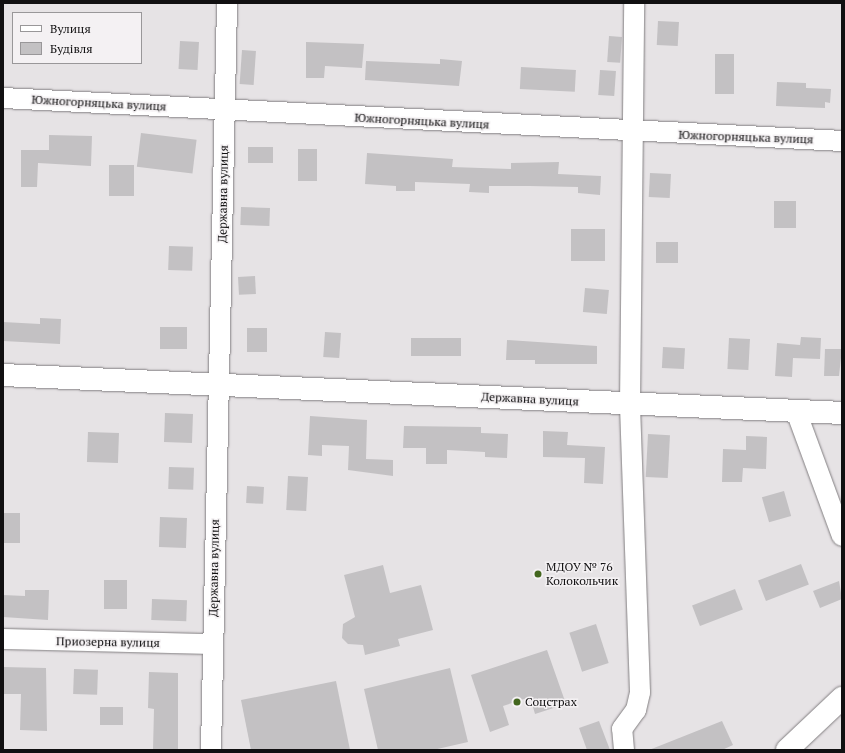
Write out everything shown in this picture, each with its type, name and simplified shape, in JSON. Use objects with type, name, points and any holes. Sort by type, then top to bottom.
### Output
[{"type":"main road","name":"Державна вулиця","points":[[3,375],[842,413]]},
{"type":"main road","points":[[787,750],[842,698]]},
{"type":"street","name":"Державна вулиця","points":[[211,750],[227,3]]},
{"type":"street","points":[[624,750],[622,729],[636,710],[640,692],[630,404],[634,132],[634,3]]},
{"type":"street","name":"Южногорняцька вулиця","points":[[3,98],[634,132],[842,141]]},
{"type":"street","points":[[796,411],[842,536]]},
{"type":"street","name":"Приозерна вулиця","points":[[3,639],[213,644]]},
{"type":"building","points":[[658,21],[679,22],[678,46],[657,45]]},
{"type":"building","points":[[609,36],[622,37],[620,63],[607,62]]},
{"type":"building","points":[[180,41],[199,42],[198,70],[179,69]]},
{"type":"building","points":[[306,42],[364,44],[362,68],[325,66],[324,78],[306,78]]},
{"type":"building","points":[[242,50],[256,51],[254,85],[240,84]]},
{"type":"building","points":[[715,54],[734,54],[734,94],[715,94]]},
{"type":"building","points":[[440,59],[462,61],[459,86],[365,80],[366,61],[440,64]]},
{"type":"building","points":[[521,67],[576,70],[575,92],[520,89]]},
{"type":"building","points":[[600,70],[616,71],[614,96],[598,95]]},
{"type":"building","points":[[777,82],[806,83],[806,88],[831,89],[830,103],[825,102],[825,108],[776,106]]},
{"type":"building","points":[[141,133],[197,140],[192,174],[137,167]]},
{"type":"building","points":[[49,135],[92,136],[91,166],[38,163],[37,187],[21,187],[21,150],[49,150]]},
{"type":"building","points":[[248,147],[273,147],[273,163],[248,163]]},
{"type":"building","points":[[298,149],[317,149],[317,181],[298,181]]},
{"type":"building","points":[[367,153],[453,159],[452,167],[511,169],[511,163],[559,162],[558,174],[601,176],[600,195],[578,193],[578,187],[489,186],[489,193],[469,192],[470,184],[415,182],[415,191],[396,191],[396,186],[365,184]]},
{"type":"building","points":[[109,165],[134,165],[134,196],[109,196]]},
{"type":"building","points":[[650,173],[671,174],[670,198],[649,197]]},
{"type":"building","points":[[774,201],[796,201],[796,228],[774,228]]},
{"type":"building","points":[[241,207],[270,208],[269,226],[240,225]]},
{"type":"building","points":[[571,229],[605,229],[605,261],[571,261]]},
{"type":"building","points":[[656,242],[678,242],[678,263],[656,263]]},
{"type":"building","points":[[169,246],[193,247],[192,271],[168,270]]},
{"type":"building","points":[[255,276],[256,294],[239,295],[238,277]]},
{"type":"building","points":[[585,288],[609,290],[607,314],[583,312]]},
{"type":"building","points":[[40,318],[61,319],[60,344],[3,341],[3,322],[40,324]]},
{"type":"building","points":[[160,327],[187,327],[187,349],[160,349]]},
{"type":"building","points":[[247,328],[267,328],[267,352],[247,352]]},
{"type":"building","points":[[325,332],[341,333],[339,358],[323,357]]},
{"type":"building","points":[[801,337],[821,338],[820,359],[793,358],[792,377],[775,376],[777,343],[800,345]]},
{"type":"building","points":[[411,338],[461,338],[461,356],[411,356]]},
{"type":"building","points":[[729,338],[750,339],[748,370],[727,369]]},
{"type":"building","points":[[507,340],[597,346],[597,364],[535,364],[535,360],[506,360]]},
{"type":"building","points":[[663,347],[685,348],[684,369],[662,368]]},
{"type":"building","points":[[825,349],[842,349],[839,376],[824,376]]},
{"type":"building","points":[[165,413],[193,414],[192,443],[164,442]]},
{"type":"building","points":[[310,416],[367,420],[366,459],[393,460],[393,476],[348,470],[349,446],[322,445],[322,456],[308,455]]},
{"type":"building","points":[[404,426],[481,427],[481,433],[508,434],[507,458],[485,457],[485,452],[447,450],[447,464],[426,464],[426,448],[403,448]]},
{"type":"building","points":[[543,431],[568,432],[567,445],[605,447],[603,484],[584,483],[585,458],[543,457]]},
{"type":"building","points":[[88,432],[119,433],[118,463],[87,462]]},
{"type":"building","points":[[648,434],[670,435],[668,478],[646,477]]},
{"type":"building","points":[[746,436],[767,437],[766,469],[743,468],[742,482],[722,482],[723,449],[746,450]]},
{"type":"building","points":[[169,467],[194,468],[193,490],[168,489]]},
{"type":"building","points":[[288,476],[308,477],[306,511],[286,510]]},
{"type":"building","points":[[247,486],[264,487],[263,504],[246,503]]},
{"type":"building","points":[[784,491],[791,516],[769,522],[762,497]]},
{"type":"building","points":[[3,513],[20,513],[20,543],[3,543]]},
{"type":"building","points":[[160,517],[187,518],[186,548],[159,547]]},
{"type":"building","points":[[801,564],[809,585],[766,601],[758,580]]},
{"type":"building","points":[[383,565],[390,593],[421,585],[433,630],[398,639],[400,646],[365,655],[363,645],[348,644],[342,638],[343,624],[355,617],[344,575]]},
{"type":"building","points":[[104,580],[127,580],[127,609],[104,609]]},
{"type":"building","points":[[839,581],[842,599],[820,608],[813,591]]},
{"type":"building","points":[[735,589],[743,610],[700,626],[692,605]]},
{"type":"building","points":[[25,590],[49,590],[48,620],[3,617],[3,595],[25,596]]},
{"type":"building","points":[[152,599],[187,600],[186,621],[151,620]]},
{"type":"building","points":[[596,624],[609,663],[582,672],[569,633]]},
{"type":"building","points":[[547,650],[566,704],[535,714],[530,697],[503,706],[509,725],[490,732],[471,675]]},
{"type":"building","points":[[3,667],[46,668],[47,731],[20,730],[21,694],[3,694]]},
{"type":"building","points":[[450,668],[468,742],[433,750],[378,750],[364,689]]},
{"type":"building","points":[[74,669],[98,670],[97,695],[73,694]]},
{"type":"building","points":[[149,672],[178,673],[178,750],[153,750],[154,709],[148,708]]},
{"type":"building","points":[[336,681],[350,750],[251,750],[241,700]]},
{"type":"building","points":[[100,707],[123,707],[123,725],[100,725]]},
{"type":"building","points":[[599,721],[610,750],[587,750],[579,728]]},
{"type":"building","points":[[722,721],[733,745],[722,750],[649,750]]},
{"type":"place","name":"МДОУ № 76 Колокольчик","points":[[538,574]]},
{"type":"place","name":"Соцстрах","points":[[517,702]]}]
